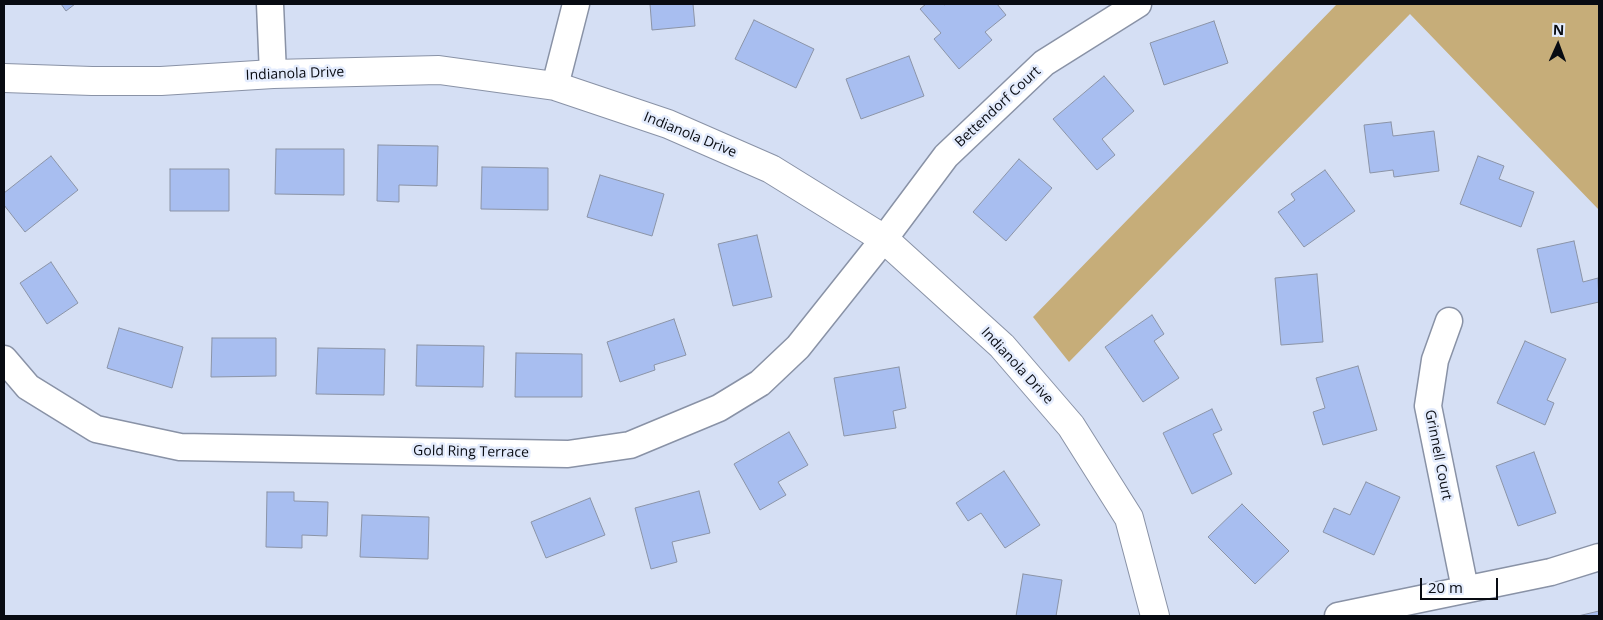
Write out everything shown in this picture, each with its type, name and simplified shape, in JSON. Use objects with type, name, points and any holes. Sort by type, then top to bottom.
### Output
[{"type":"street","points":[[270,4],[273,74]]},
{"type":"street","points":[[555,86],[576,4]]},
{"type":"street","name":"Bettendorf Court","points":[[884,239],[946,156],[1044,63],[1138,4]]},
{"type":"street","name":"Indianola Drive","points":[[4,78],[161,81],[273,74],[439,70],[555,86],[668,124],[771,168],[884,239],[1002,346],[1071,426],[1129,518],[1155,616]]},
{"type":"street","name":"Gold Ring Terrace","points":[[4,359],[28,387],[96,429],[180,447],[568,454],[630,445],[718,408],[760,383],[798,347],[884,239]]},
{"type":"street","name":"Grinnell Court","points":[[1449,322],[1435,360],[1428,406],[1465,589]]},
{"type":"street","points":[[1338,616],[1550,572],[1599,557]]},
{"type":"shaded area","points":[[1337,4],[1599,4],[1599,210],[1410,14],[1069,362],[1033,317]]},
{"type":"building","points":[[61,4],[75,4],[66,11]]},
{"type":"building","points":[[650,4],[693,4],[695,26],[652,30]]},
{"type":"building","points":[[926,4],[997,4],[1006,15],[985,32],[992,40],[959,69],[934,39],[941,33],[920,9]]},
{"type":"building","points":[[754,20],[814,49],[796,88],[735,59]]},
{"type":"building","points":[[1214,21],[1228,63],[1164,85],[1150,43]]},
{"type":"building","points":[[909,56],[924,96],[861,119],[846,79]]},
{"type":"building","points":[[1104,76],[1134,111],[1102,139],[1115,155],[1097,170],[1053,119]]},
{"type":"building","points":[[1391,122],[1393,136],[1434,131],[1439,171],[1394,177],[1393,170],[1370,173],[1364,125]]},
{"type":"building","points":[[378,145],[438,146],[437,186],[399,185],[399,202],[377,201]]},
{"type":"building","points":[[276,149],[344,149],[344,195],[275,194]]},
{"type":"building","points":[[51,156],[78,190],[25,232],[4,205],[4,193]]},
{"type":"building","points":[[1478,156],[1504,166],[1499,179],[1534,192],[1521,227],[1460,204]]},
{"type":"building","points":[[1019,159],[1052,188],[1006,241],[973,212]]},
{"type":"building","points":[[482,167],[548,168],[548,210],[481,209]]},
{"type":"building","points":[[170,169],[229,169],[229,211],[170,211]]},
{"type":"building","points":[[1325,170],[1355,211],[1304,247],[1278,212],[1295,200],[1291,194]]},
{"type":"building","points":[[600,175],[664,194],[652,236],[587,217]]},
{"type":"building","points":[[757,235],[772,297],[733,306],[718,244]]},
{"type":"building","points":[[1574,241],[1583,282],[1598,278],[1599,302],[1551,313],[1537,249]]},
{"type":"building","points":[[51,262],[78,303],[47,324],[20,283]]},
{"type":"building","points":[[1317,274],[1323,342],[1281,345],[1275,278]]},
{"type":"building","points":[[1152,315],[1164,334],[1154,341],[1179,378],[1143,402],[1105,347]]},
{"type":"building","points":[[674,319],[686,355],[654,365],[655,370],[620,382],[607,342]]},
{"type":"building","points":[[119,328],[183,347],[172,388],[107,368]]},
{"type":"building","points":[[212,338],[276,338],[276,376],[211,377]]},
{"type":"building","points":[[1525,341],[1566,359],[1547,400],[1554,403],[1545,425],[1497,403]]},
{"type":"building","points":[[417,345],[484,346],[483,387],[416,386]]},
{"type":"building","points":[[318,348],[385,349],[384,395],[316,394]]},
{"type":"building","points":[[516,353],[582,354],[582,397],[515,397]]},
{"type":"building","points":[[1358,366],[1377,430],[1323,445],[1313,412],[1325,408],[1316,378]]},
{"type":"building","points":[[899,367],[906,408],[893,411],[896,428],[844,436],[834,378]]},
{"type":"building","points":[[1212,409],[1222,430],[1213,434],[1232,474],[1192,494],[1163,433]]},
{"type":"building","points":[[789,432],[808,465],[778,482],[786,495],[760,510],[734,464]]},
{"type":"building","points":[[1534,452],[1556,513],[1518,526],[1496,466]]},
{"type":"building","points":[[1004,471],[1040,525],[1005,548],[981,513],[968,521],[956,503]]},
{"type":"building","points":[[1366,482],[1400,497],[1374,555],[1323,532],[1334,508],[1350,515]]},
{"type":"building","points":[[699,491],[710,533],[672,542],[677,562],[651,569],[635,508]]},
{"type":"building","points":[[267,492],[294,492],[294,501],[328,502],[327,536],[302,535],[302,548],[266,547]]},
{"type":"building","points":[[590,498],[605,535],[546,558],[531,522]]},
{"type":"building","points":[[1242,504],[1289,551],[1255,584],[1208,537]]},
{"type":"building","points":[[362,515],[429,517],[428,559],[360,557]]},
{"type":"building","points":[[1023,574],[1062,580],[1056,616],[1016,616]]},
{"type":"building","points":[[1599,611],[1599,616],[1578,616]]}]
